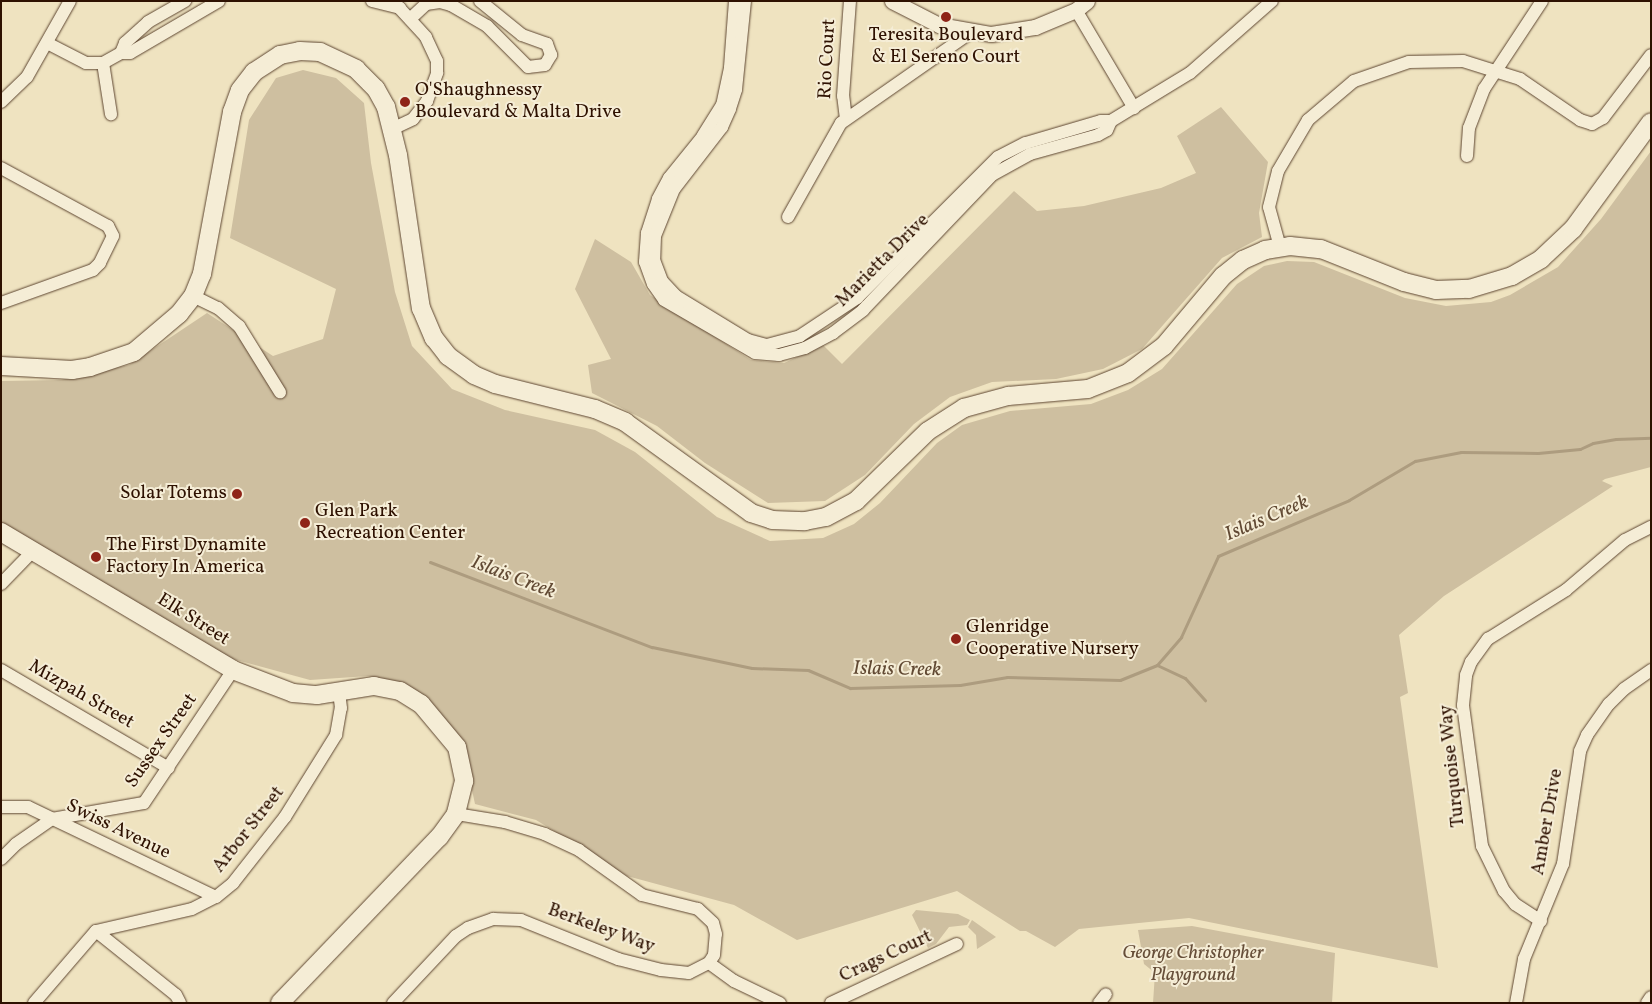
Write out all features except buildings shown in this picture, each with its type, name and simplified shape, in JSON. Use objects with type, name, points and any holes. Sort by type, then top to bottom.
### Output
[{"type":"main road","points":[[1,366],[72,370],[125,356],[150,341],[179,314],[193,296],[202,274],[232,112],[240,90],[263,65],[280,55],[300,51],[320,52],[356,68],[376,89],[392,129],[421,308],[432,333],[448,356],[470,372],[495,384],[614,417],[644,434],[742,507],[783,522],[815,519],[847,507],[928,431],[964,408],[1008,396],[1088,389],[1128,373],[1164,346],[1232,268],[1255,254],[1280,247],[1321,248],[1404,282],[1436,290],[1458,291],[1492,284],[1523,271],[1557,245],[1651,122]]},
{"type":"main road","name":"Elk Street","points":[[1,532],[233,670],[293,694],[338,692],[374,686],[400,691],[421,704],[444,727],[457,747],[464,769],[464,792],[456,814],[439,837],[280,1003]]},
{"type":"street","points":[[1,102],[27,77],[70,1]]},
{"type":"street","points":[[121,53],[125,43],[148,22],[185,1]]},
{"type":"street","points":[[47,43],[86,63],[103,63],[121,53],[130,53],[220,1]]},
{"type":"street","points":[[372,1],[399,3],[432,48],[438,73],[427,101],[412,119],[392,129]]},
{"type":"street","points":[[410,19],[426,4],[440,2],[451,5],[487,26],[528,66],[545,65],[551,55],[547,44],[522,35],[480,1]]},
{"type":"street","name":"Marietta Drive","points":[[735,1],[730,68],[722,105],[703,136],[669,178],[658,199],[647,233],[646,262],[653,272],[664,300],[743,349],[767,356],[805,348],[838,329],[863,310],[1004,166],[1030,154],[1106,130],[1111,121],[1190,73],[1272,1]]},
{"type":"street","name":"Marietta Drive","points":[[653,272],[655,236],[668,201],[689,167],[722,127],[730,109],[736,90],[745,1]]},
{"type":"street","name":"Rio Court","points":[[846,118],[843,96],[850,1]]},
{"type":"street","points":[[892,1],[922,20],[970,33],[1013,32],[1035,27],[1082,6],[1134,108]]},
{"type":"street","points":[[1466,156],[1473,115],[1495,69],[1542,1]]},
{"type":"street","points":[[788,217],[846,118],[970,33]]},
{"type":"street","points":[[1280,247],[1269,207],[1278,171],[1296,135],[1338,91],[1372,72],[1409,62],[1446,59],[1495,69],[1531,84],[1580,120],[1592,124],[1603,118],[1651,55]]},
{"type":"street","points":[[103,63],[111,114]]},
{"type":"street","points":[[1,168],[108,226],[113,234],[102,260],[93,270],[1,303]]},
{"type":"street","points":[[193,296],[218,308],[239,326],[280,392]]},
{"type":"street","name":"Turquoise Way","points":[[1541,921],[1515,904],[1504,891],[1482,846],[1463,705],[1466,675],[1471,662],[1488,639],[1566,590],[1625,540],[1651,527]]},
{"type":"street","points":[[1,584],[33,552]]},
{"type":"street","name":"Mizpah Street","points":[[1,670],[169,768]]},
{"type":"street","name":"Sussex Street","points":[[1,859],[16,844],[52,819],[144,803],[233,670]]},
{"type":"street","name":"Amber Drive","points":[[1516,1003],[1524,959],[1563,864],[1576,769],[1587,735],[1624,689],[1651,670]]},
{"type":"street","name":"Arbor Street","points":[[96,931],[192,909],[216,898],[233,883],[263,847],[318,766],[340,722],[338,692]]},
{"type":"street","name":"Swiss Avenue","points":[[1,807],[28,807],[216,898]]},
{"type":"street","points":[[456,814],[505,822],[545,834],[579,850],[642,895],[698,909],[713,923],[716,934],[714,955],[709,963],[734,981],[780,1003]]},
{"type":"street","name":"Berkeley Way","points":[[393,1003],[456,936],[468,928],[493,920],[521,920],[638,966],[689,972],[709,963]]},
{"type":"street","points":[[34,1003],[96,931],[176,995],[180,1003]]},
{"type":"street","name":"Crags Court","points":[[831,1003],[957,944]]},
{"type":"street","points":[[1647,1003],[1651,996]]},
{"type":"green space","points":[[303,70],[336,78],[364,103],[371,163],[395,292],[412,346],[452,389],[505,410],[595,430],[635,452],[717,517],[770,541],[823,538],[854,524],[880,503],[937,443],[962,425],[1010,411],[1091,404],[1128,390],[1162,369],[1237,284],[1264,266],[1287,261],[1314,262],[1405,298],[1446,306],[1491,302],[1510,295],[1558,267],[1601,219],[1651,151],[1651,467],[1602,481],[1613,486],[1444,596],[1399,635],[1408,693],[1400,697],[1438,968],[1189,918],[1079,929],[1055,947],[1026,931],[1020,931],[957,891],[797,940],[734,905],[627,876],[536,820],[475,804],[461,739],[437,711],[399,682],[368,676],[310,680],[229,658],[1,522],[1,381],[61,380],[129,365],[207,313],[273,356],[323,339],[336,289],[230,238],[249,120],[276,78]]},
{"type":"green space","points":[[1221,107],[1268,162],[1259,213],[1262,237],[1222,258],[1142,349],[1103,369],[1056,379],[992,382],[950,397],[914,424],[865,475],[825,501],[768,503],[705,463],[657,426],[592,393],[588,365],[611,359],[575,289],[595,239],[631,262],[650,295],[751,360],[784,363],[823,345],[842,364],[1014,191],[1037,211],[1084,206],[1161,188],[1196,173],[1177,136]]},
{"type":"green space","points":[[916,910],[958,914],[970,920],[967,925],[949,927],[936,944],[928,948],[912,915]]},
{"type":"green space","points":[[972,920],[996,937],[977,949],[976,935],[968,927]]},
{"type":"green space","name":"George Christopher Playground","points":[[1192,926],[1335,953],[1332,1003],[1153,1003],[1155,973],[1144,964],[1138,930]]},
{"type":"waterway","name":"Islais Creek","points":[[430,562],[652,647],[752,668],[808,670],[850,688],[960,685],[1007,677],[1120,680],[1157,665],[1181,637],[1218,556],[1349,500],[1415,461],[1461,452],[1538,453],[1580,449],[1593,443],[1616,439],[1651,438]]},
{"type":"waterway","points":[[1157,665],[1185,678],[1205,700]]},
{"type":"place","name":"Teresita Boulevard & El Sereno Court","points":[[946,17]]},
{"type":"place","name":"O'Shaughnessy Boulevard & Malta Drive","points":[[405,102]]},
{"type":"place","name":"Solar Totems","points":[[237,494]]},
{"type":"place","name":"Glen Park Recreation Center","points":[[305,523]]},
{"type":"place","name":"The First Dynamite Factory In America","points":[[96,557]]},
{"type":"place","name":"Glenridge Cooperative Nursery","points":[[956,639]]}]
